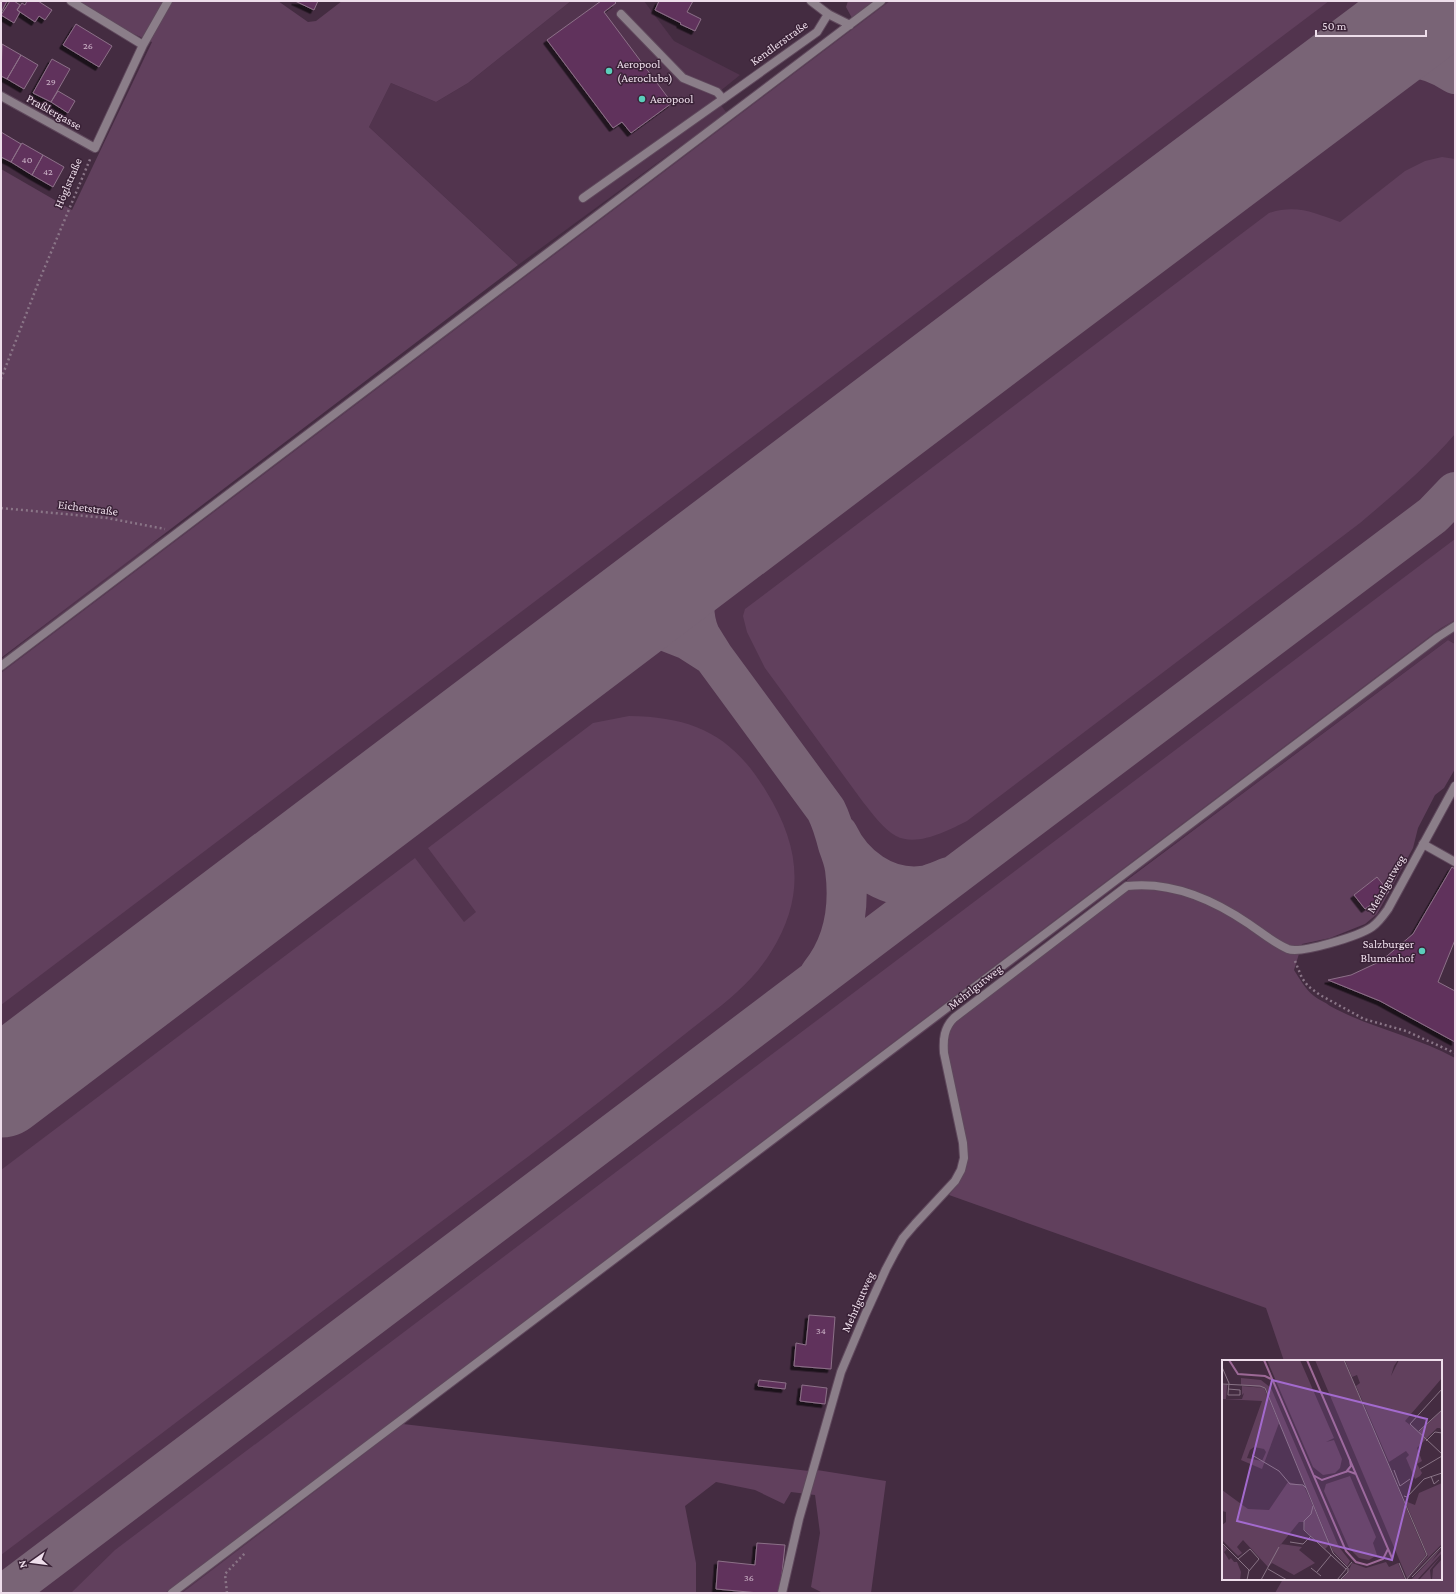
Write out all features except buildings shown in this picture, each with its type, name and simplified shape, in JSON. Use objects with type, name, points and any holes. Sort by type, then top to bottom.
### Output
[{"type":"street","points":[[71,1],[143,46]]},
{"type":"street","name":"Höglstraße","points":[[95,148],[143,46],[168,1]]},
{"type":"street","points":[[811,1],[828,14],[850,25]]},
{"type":"street","points":[[1,666],[174,532],[881,1]]},
{"type":"street","points":[[621,14],[683,78],[717,92],[723,99]]},
{"type":"street","name":"Kendlerstraße","points":[[583,198],[817,32],[828,14]]},
{"type":"street","name":"Praßlergasse","points":[[1,96],[95,148]]},
{"type":"street","points":[[172,1593],[1431,642],[1455,626]]},
{"type":"street","name":"Mehrlgutweg","points":[[1289,950],[1310,948],[1341,940],[1371,928],[1381,920],[1455,786]]},
{"type":"street","points":[[1423,844],[1455,862]]},
{"type":"street","points":[[1118,878],[1127,886],[1153,885],[1206,899],[1289,950]]},
{"type":"street","name":"Mehrlgutweg","points":[[782,1593],[799,1519],[839,1380],[865,1315],[886,1269],[903,1238],[948,1190],[961,1170],[964,1158],[963,1143],[944,1053],[946,1029],[954,1018],[1127,886]]},
{"type":"path","name":"Höglstraße","points":[[1,379],[39,281],[95,148]]},
{"type":"path","name":"Eichetstraße","points":[[1,508],[107,518],[174,532]]},
{"type":"path","points":[[1289,950],[1302,978],[1308,986],[1320,995],[1364,1019],[1406,1031],[1455,1054]]},
{"type":"path","points":[[227,1593],[225,1574],[246,1552]]},
{"type":"shaded area","points":[[78,1],[278,1],[308,22],[316,21],[342,1],[571,1],[468,83],[436,102],[391,83],[369,127],[518,265],[1,658],[1,169],[72,210],[152,42],[127,31]]},
{"type":"shaded area","points":[[571,1],[644,1],[674,41],[740,75],[714,96],[726,112],[874,1],[1455,1],[1455,644],[1448,640],[1122,883],[403,1424],[213,1570],[217,1593],[1,1593],[1,659],[139,552],[173,530],[687,141],[518,265],[369,127],[391,83],[436,102],[468,83]]},
{"type":"shaded area","points":[[848,1],[874,1],[852,18],[846,7]]},
{"type":"shaded area","points":[[890,1],[1329,1],[1,1005],[1,673]]},
{"type":"shaded area","points":[[1442,157],[1455,159],[1455,434],[1421,469],[1360,523],[967,821],[941,833],[922,839],[904,839],[891,833],[863,802],[765,668],[747,632],[743,616],[745,609],[1269,213],[1288,209],[1305,211],[1340,222],[1405,171],[1425,161]]},
{"type":"shaded area","points":[[1455,539],[1455,620],[1441,628],[165,1593],[71,1593],[115,1550]]},
{"type":"shaded area","points":[[1448,640],[1455,644],[1455,769],[1444,788],[1435,795],[1418,828],[1413,848],[1377,914],[1365,924],[1330,938],[1302,944],[1294,970],[1311,993],[1330,1006],[1345,1014],[1440,1050],[1455,1058],[1455,1593],[1275,1593],[1282,1580],[1442,1580],[1442,1360],[1284,1360],[1266,1308],[949,1195],[960,1181],[966,1169],[968,1152],[949,1063],[946,1040],[952,1025],[1127,891],[1127,880]]},
{"type":"shaded area","points":[[629,716],[673,720],[692,725],[725,743],[753,772],[777,811],[786,831],[792,851],[794,891],[790,911],[782,931],[762,965],[729,999],[586,1112],[1,1555],[1,1170],[415,858],[464,922],[476,912],[428,848],[593,723]]},
{"type":"shaded area","points":[[403,1424],[809,1471],[817,1470],[886,1481],[871,1593],[823,1593],[811,1587],[820,1533],[815,1495],[791,1492],[784,1504],[755,1490],[716,1482],[685,1506],[696,1563],[696,1593],[182,1593]]},
{"type":"taxiway","points":[[1358,63],[1396,57],[1408,57],[1430,62],[1455,74]]},
{"type":"taxiway","points":[[5,1593],[1433,515],[1455,492]]},
{"type":"taxiway","points":[[708,553],[697,583],[694,604],[696,625],[700,635],[713,656],[826,810],[843,860],[847,897],[846,911],[840,938],[835,950],[820,974]]},
{"type":"taxiway","points":[[591,642],[616,630],[641,626],[665,631],[688,640],[713,656]]},
{"type":"taxiway","points":[[838,834],[844,846],[852,856],[872,874],[884,880],[896,884],[922,886],[932,884],[949,877]]},
{"type":"runway","points":[[1,1088],[1018,319],[1442,1]]},
{"type":"place","name":"Aeropool (Aeroclubs)","points":[[609,71]]},
{"type":"place","name":"Aeropool","points":[[642,99]]},
{"type":"place","name":"Salzburger Blumenhof","points":[[1422,951]]}]
